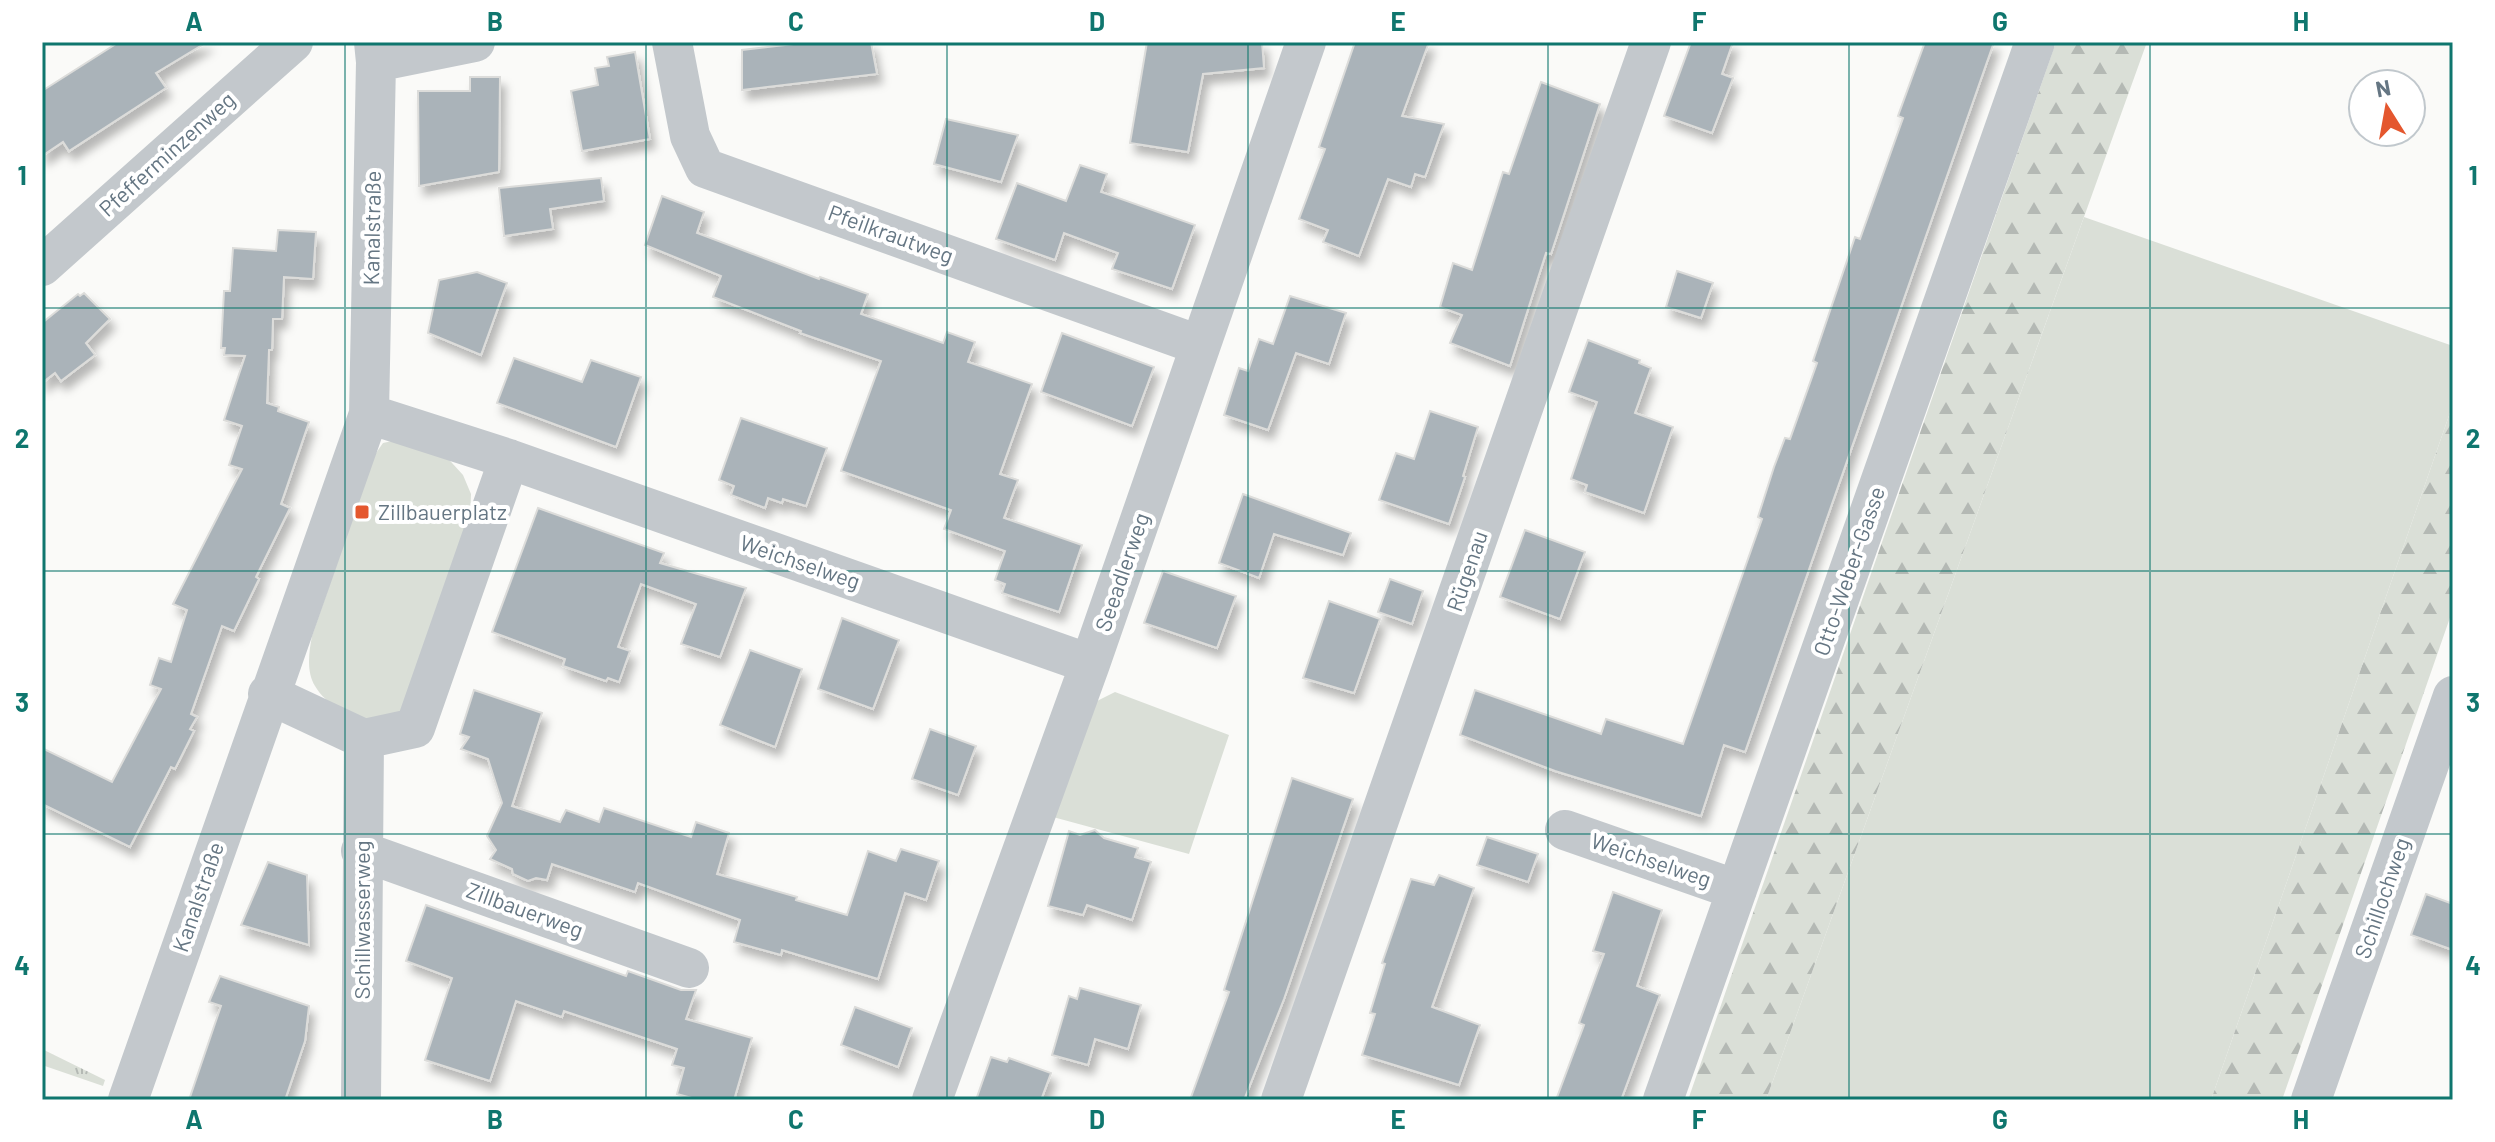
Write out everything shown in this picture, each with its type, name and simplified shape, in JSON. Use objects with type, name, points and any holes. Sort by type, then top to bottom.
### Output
[{"type":"street","name":"Pfefferminzenweg","points":[[42,266],[293,42]]},
{"type":"street","points":[[375,52],[475,42]]},
{"type":"street","name":"Pfeilkrautweg","points":[[672,42],[690,136],[705,168],[1199,345]]},
{"type":"street","name":"Seeadlerweg","points":[[932,1100],[1090,664],[1306,42]]},
{"type":"street","name":"Rügenau","points":[[1281,1100],[1651,42]]},
{"type":"street","name":"Otto-Weber-Gasse","points":[[1663,1100],[2035,42]]},
{"type":"street","name":"Kanalstraße","points":[[369,414],[375,52]]},
{"type":"street","points":[[369,414],[509,459],[415,728],[364,739],[268,694],[369,414]]},
{"type":"street","name":"Weichselweg","points":[[509,459],[1090,664]]},
{"type":"street","name":"Kanalstraße","points":[[128,1100],[268,694]]},
{"type":"street","name":"Schillochweg","points":[[2311,1100],[2453,696]]},
{"type":"street","name":"Schillwasserweg","points":[[361,1100],[364,739]]},
{"type":"street","name":"Weichselweg","points":[[1565,830],[1737,890]]},
{"type":"street","name":"Zillbauerweg","points":[[361,851],[689,968]]},
{"type":"green space","points":[[2056,42],[2147,42],[1766,1100],[1688,1100]]},
{"type":"green space","points":[[2084,217],[2453,346],[2453,404],[2211,1100],[1766,1100]]},
{"type":"green space","points":[[2453,404],[2453,609],[2282,1100],[2211,1100]]},
{"type":"green space","points":[[406,438],[442,452],[463,475],[471,494],[470,519],[408,706],[387,720],[367,721],[346,714],[321,694],[310,674],[310,648],[374,456],[383,443]]},
{"type":"green space","points":[[1115,692],[1229,735],[1189,854],[1053,817],[1097,701]]},
{"type":"green space","points":[[42,1049],[105,1080],[103,1086],[42,1065]]},
{"type":"building","points":[[119,42],[207,42],[156,73],[166,88],[69,151],[63,142],[42,156],[42,91]]},
{"type":"building","points":[[811,42],[871,42],[877,74],[742,90],[742,50]]},
{"type":"building","points":[[1147,42],[1262,42],[1264,68],[1203,74],[1188,152],[1130,143]]},
{"type":"building","points":[[1355,42],[1429,42],[1402,116],[1444,124],[1425,177],[1415,174],[1411,187],[1388,179],[1359,256],[1323,242],[1328,230],[1299,219],[1325,149],[1319,147]]},
{"type":"building","points":[[1691,42],[1733,42],[1722,74],[1733,78],[1712,133],[1664,116]]},
{"type":"building","points":[[1925,42],[1994,42],[1745,752],[1724,745],[1701,816],[1555,771],[1460,735],[1475,690],[1601,734],[1606,719],[1683,744],[1762,519],[1758,517],[1774,467],[1785,438],[1790,439],[1817,363],[1813,361],[1855,237],[1860,239],[1903,118],[1898,116]]},
{"type":"building","points":[[635,52],[650,139],[582,151],[571,91],[598,85],[595,68],[609,66],[607,57]]},
{"type":"building","points":[[470,77],[500,77],[499,172],[419,186],[418,91],[470,91]]},
{"type":"building","points":[[1541,82],[1600,104],[1551,254],[1546,253],[1510,366],[1450,343],[1462,315],[1440,307],[1453,263],[1472,270],[1503,172],[1509,174]]},
{"type":"building","points":[[946,119],[1018,135],[1001,182],[934,164]]},
{"type":"building","points":[[1080,165],[1107,174],[1101,192],[1195,225],[1172,289],[1112,269],[1118,253],[1064,233],[1055,260],[996,239],[1017,183],[1066,201]]},
{"type":"building","points":[[601,178],[604,201],[550,209],[553,229],[504,236],[499,188]]},
{"type":"building","points":[[662,196],[704,212],[697,233],[868,294],[861,314],[943,343],[947,332],[975,342],[968,362],[1032,384],[1000,474],[1018,480],[1004,518],[1082,545],[1059,612],[1002,593],[1005,584],[995,580],[1005,551],[944,529],[951,510],[841,471],[881,361],[800,333],[713,297],[721,276],[645,245]]},
{"type":"building","points":[[278,230],[316,232],[313,279],[284,277],[282,319],[273,319],[272,350],[269,350],[267,403],[279,407],[278,411],[309,422],[281,504],[290,508],[234,631],[222,626],[191,714],[197,717],[190,729],[194,731],[175,769],[171,767],[130,847],[42,804],[42,748],[112,782],[161,689],[150,685],[159,658],[171,662],[187,610],[173,604],[242,469],[229,465],[242,426],[224,420],[245,356],[224,355],[225,348],[221,348],[224,291],[230,291],[233,248],[276,251]]},
{"type":"building","points":[[1677,271],[1713,283],[1701,318],[1666,307]]},
{"type":"building","points":[[477,272],[507,283],[481,355],[428,333],[439,280]]},
{"type":"building","points":[[84,293],[110,319],[86,343],[95,355],[61,381],[55,373],[42,383],[42,323],[78,294]]},
{"type":"building","points":[[1290,296],[1346,313],[1329,364],[1296,353],[1268,430],[1224,415],[1239,368],[1248,371],[1259,339],[1273,344]]},
{"type":"building","points":[[1062,333],[1154,367],[1132,426],[1041,392]]},
{"type":"building","points":[[1588,340],[1640,360],[1639,363],[1651,368],[1635,413],[1673,427],[1644,513],[1585,492],[1587,485],[1571,479],[1597,402],[1569,392]]},
{"type":"building","points":[[514,358],[582,382],[591,360],[641,377],[616,447],[497,403]]},
{"type":"building","points":[[1430,411],[1478,427],[1449,524],[1379,500],[1396,453],[1414,459]]},
{"type":"building","points":[[741,418],[827,448],[806,506],[768,498],[765,508],[731,495],[734,486],[719,480]]},
{"type":"building","points":[[1243,494],[1351,533],[1343,555],[1274,534],[1259,578],[1219,563]]},
{"type":"building","points":[[538,508],[664,553],[660,563],[746,588],[720,657],[681,644],[696,604],[641,584],[618,647],[630,651],[619,682],[608,678],[606,681],[563,666],[565,659],[492,632]]},
{"type":"building","points":[[1525,530],[1585,552],[1560,619],[1500,597]]},
{"type":"building","points":[[1163,571],[1236,596],[1217,648],[1144,623]]},
{"type":"building","points":[[1390,579],[1423,591],[1412,624],[1378,612]]},
{"type":"building","points":[[1329,601],[1380,619],[1354,693],[1303,678]]},
{"type":"building","points":[[842,618],[899,640],[873,709],[818,689]]},
{"type":"building","points":[[750,650],[802,669],[775,747],[720,725]]},
{"type":"building","points":[[474,690],[542,713],[512,806],[560,822],[566,810],[599,822],[604,808],[691,837],[696,822],[729,833],[717,874],[847,915],[868,851],[896,861],[901,849],[939,861],[926,900],[905,893],[878,979],[782,950],[781,955],[734,942],[740,920],[638,883],[635,892],[552,864],[547,880],[536,878],[528,881],[490,859],[496,850],[487,836],[502,803],[488,759],[461,749],[469,737],[460,734]]},
{"type":"building","points":[[930,729],[976,746],[958,795],[912,779]]},
{"type":"building","points":[[1292,778],[1353,799],[1284,999],[1244,1100],[1190,1100],[1229,992],[1224,990]]},
{"type":"building","points":[[1095,830],[1104,838],[1138,848],[1135,857],[1151,862],[1132,920],[1087,905],[1083,915],[1048,906],[1069,831],[1080,835]]},
{"type":"building","points":[[1487,837],[1538,854],[1528,882],[1477,865]]},
{"type":"building","points":[[268,862],[307,875],[309,945],[241,925]]},
{"type":"building","points":[[1439,875],[1474,888],[1432,1007],[1480,1025],[1459,1085],[1362,1055],[1375,1014],[1370,1013],[1385,964],[1382,963],[1411,879],[1434,885]]},
{"type":"building","points":[[1613,892],[1662,910],[1637,986],[1660,995],[1621,1100],[1556,1100],[1584,1025],[1579,1023],[1604,954],[1593,951]]},
{"type":"building","points":[[2426,894],[2453,904],[2453,950],[2411,935]]},
{"type":"building","points":[[426,905],[626,976],[628,971],[681,990],[696,990],[686,1019],[752,1038],[734,1100],[699,1100],[677,1094],[684,1068],[672,1065],[677,1049],[564,1011],[562,1017],[516,1001],[490,1081],[425,1060],[452,978],[406,961]]},
{"type":"building","points":[[220,976],[309,1006],[305,1041],[285,1100],[189,1100],[221,1006],[209,1002]]},
{"type":"building","points":[[1080,988],[1141,1005],[1128,1049],[1095,1039],[1088,1065],[1052,1055],[1069,996],[1077,999]]},
{"type":"building","points":[[855,1007],[912,1028],[898,1067],[841,1045]]},
{"type":"building","points":[[991,1057],[1007,1062],[1009,1058],[1051,1073],[1041,1100],[976,1100]]},
{"type":"place","name":"Zillbauerplatz","points":[[362,512]]}]
